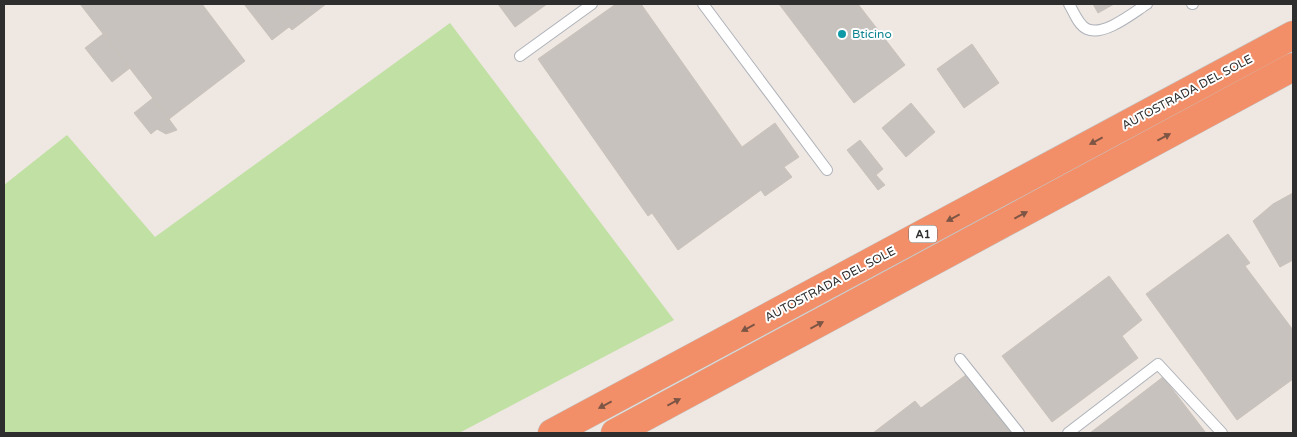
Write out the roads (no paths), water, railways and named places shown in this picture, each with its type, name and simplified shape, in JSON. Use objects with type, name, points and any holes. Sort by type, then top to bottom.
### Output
[{"type":"highway","name":"AUTOSTRADA DEL SOLE","points":[[552,433],[1293,35]]},
{"type":"highway","name":"A1","points":[[615,433],[1293,67]]},
{"type":"lane","points":[[520,56],[592,4]]},
{"type":"lane","points":[[703,4],[827,170]]},
{"type":"lane","points":[[1069,4],[1079,21],[1087,29],[1098,30],[1112,26],[1147,4]]},
{"type":"lane","points":[[960,358],[1019,433]]},
{"type":"lane","points":[[1068,433],[1158,364],[1222,433]]},
{"type":"place","name":"Bticino","points":[[842,34]]}]
